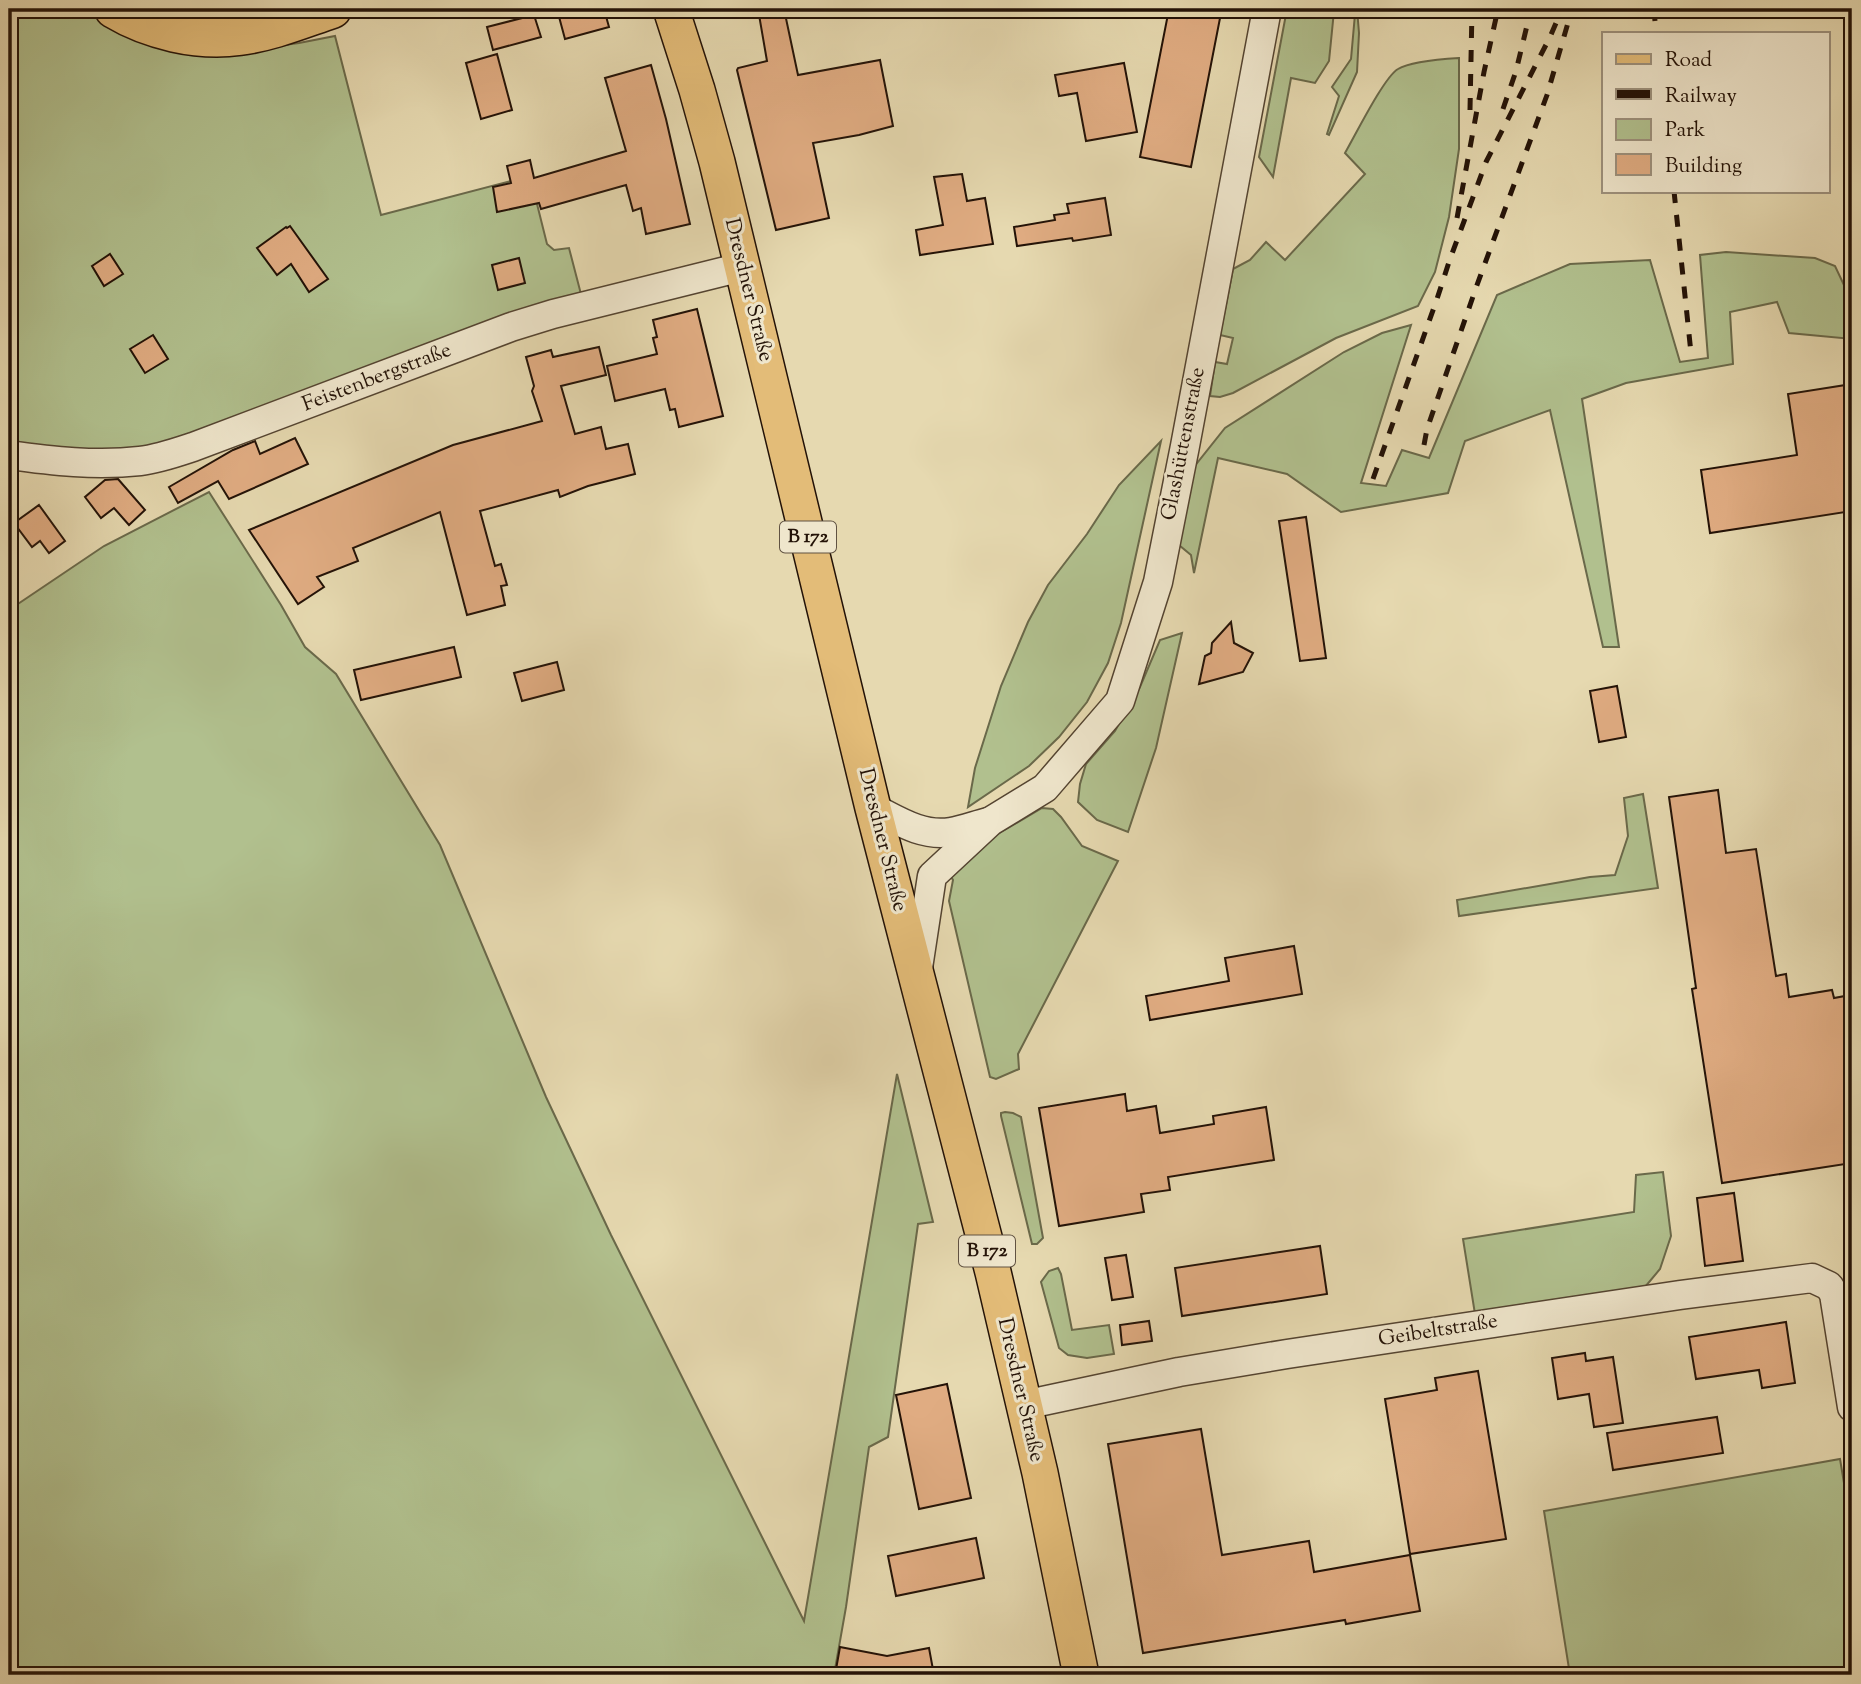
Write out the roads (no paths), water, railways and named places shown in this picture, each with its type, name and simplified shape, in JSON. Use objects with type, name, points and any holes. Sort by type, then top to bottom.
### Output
[{"type":"highway","points":[[114,9],[141,23],[166,30],[219,37],[237,37],[260,32],[323,12]]},
{"type":"highway","points":[[231,9],[284,18],[323,12]]},
{"type":"main road","name":"Dresdner Straße","points":[[671,9],[697,90],[743,267],[873,807],[993,1272],[1081,1675]]},
{"type":"street","name":"Glashüttenstraße","points":[[917,978],[932,876],[991,821],[1045,788],[1120,701],[1158,582],[1267,9]]},
{"type":"street","name":"Feistenbergstraße","points":[[9,455],[101,463],[162,457],[532,320],[743,267]]},
{"type":"street","name":"Glashüttenstraße","points":[[873,807],[926,833],[949,833],[991,821]]},
{"type":"street","name":"Geibeltstraße","points":[[1024,1405],[1179,1372],[1287,1354],[1812,1278],[1829,1286],[1834,1294],[1852,1407]]},
{"type":"railway","points":[[1470,110],[1472,9]]},
{"type":"railway","points":[[1457,218],[1498,9]]},
{"type":"railway","points":[[1503,109],[1516,71],[1531,9]]},
{"type":"railway","points":[[1373,479],[1486,162],[1562,9]]},
{"type":"railway","points":[[1424,445],[1427,429],[1477,285],[1547,95],[1572,9]]},
{"type":"railway","points":[[1654,9],[1656,32]]},
{"type":"railway","points":[[1674,192],[1691,353]]}]
